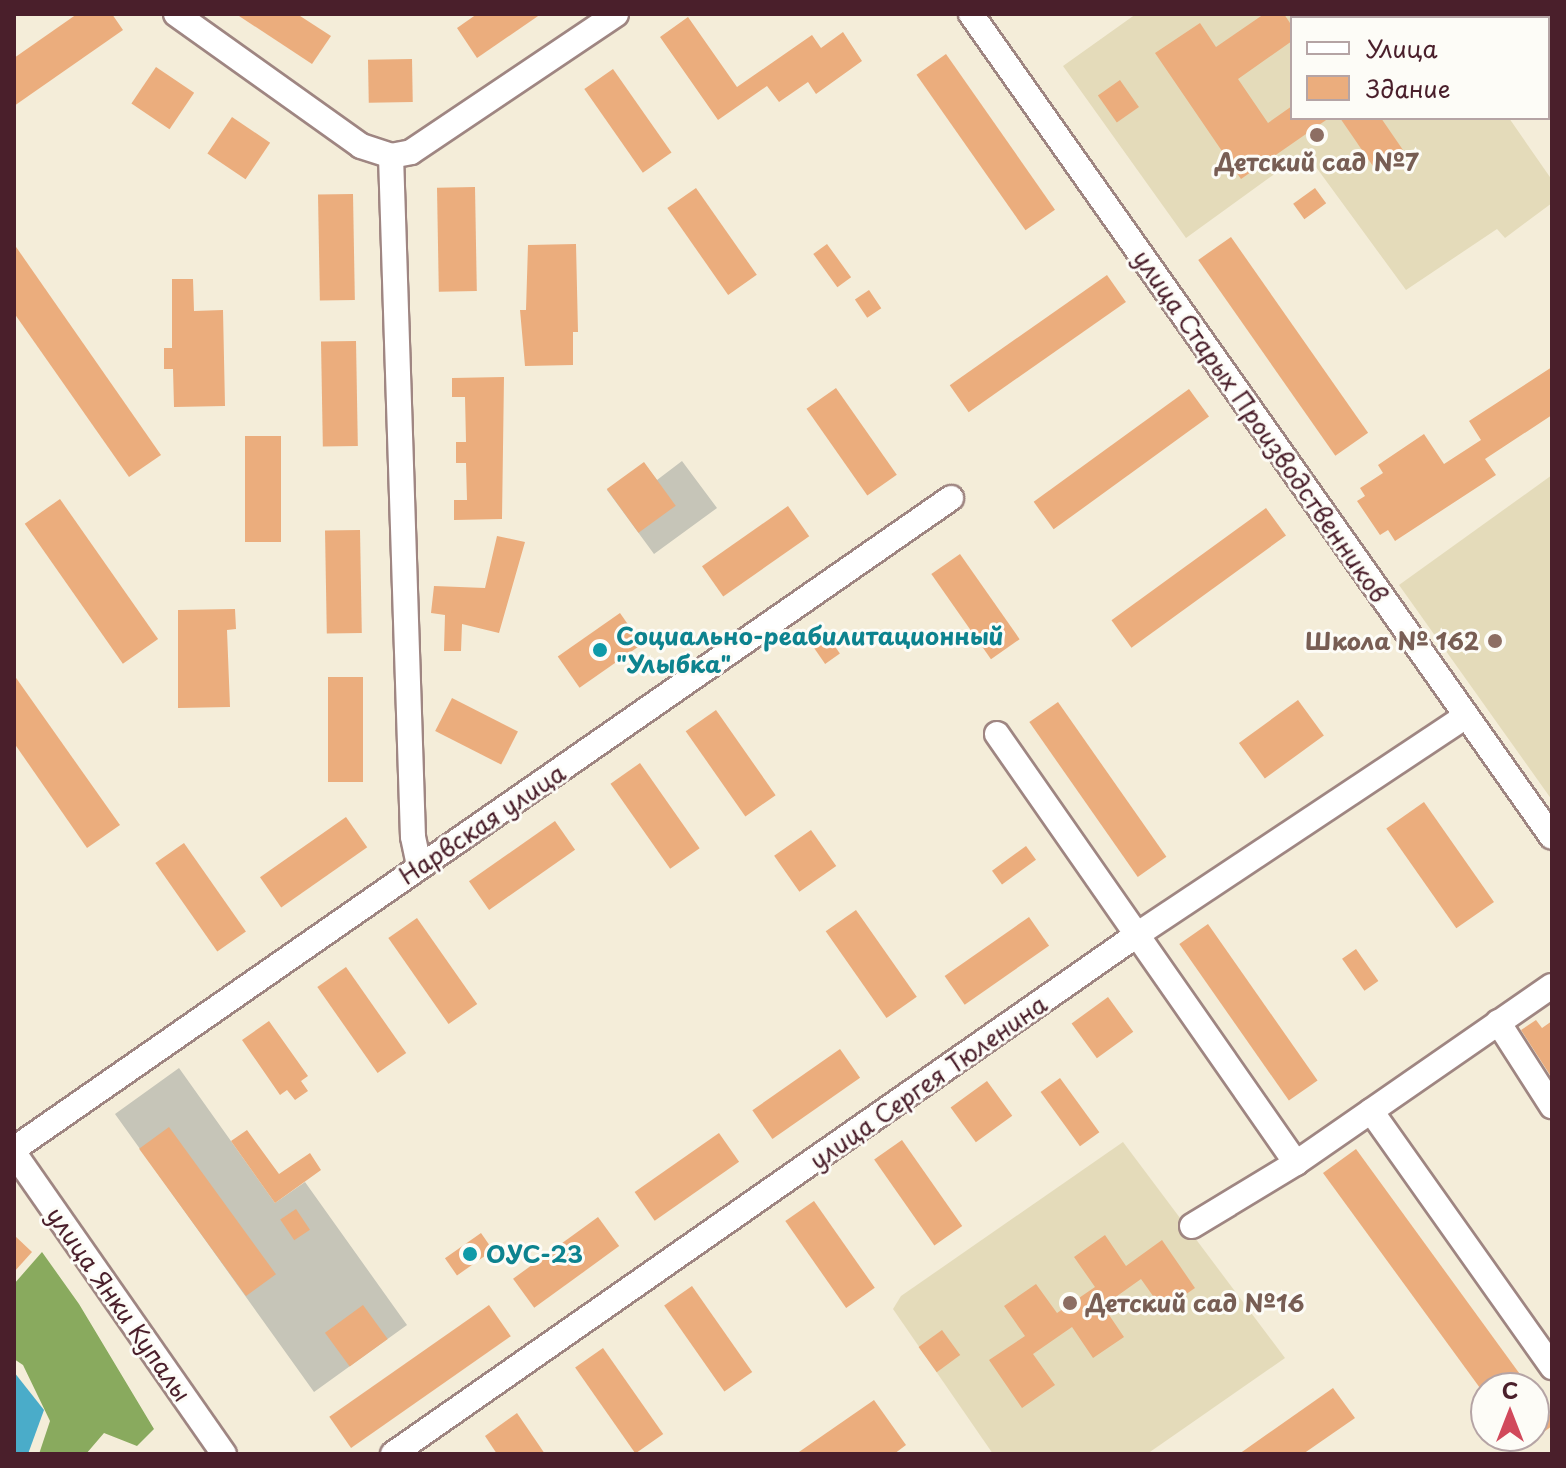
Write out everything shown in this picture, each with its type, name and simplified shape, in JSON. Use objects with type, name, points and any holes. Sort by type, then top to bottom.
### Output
[{"type":"street","points":[[176,14],[361,146],[391,156],[411,152],[616,14]]},
{"type":"street","name":"улица Старых Производственников","points":[[971,14],[1552,837]]},
{"type":"street","points":[[391,156],[412,828],[419,865]]},
{"type":"street","name":"Нарвская улица","points":[[14,1151],[419,865],[644,716],[951,498]]},
{"type":"street","name":"улица Сергея Тюленина","points":[[393,1454],[1138,934],[1466,716]]},
{"type":"street","points":[[997,734],[1296,1163]]},
{"type":"street","points":[[1192,1226],[1296,1163],[1552,986]]},
{"type":"street","points":[[1498,1022],[1552,1106]]},
{"type":"street","points":[[1371,1111],[1552,1367]]},
{"type":"street","name":"улица Янки Купалы","points":[[14,1151],[224,1454]]},
{"type":"shaded area","name":"Детский сад №7","points":[[1136,14],[1437,14],[1438,16],[1290,16],[1290,120],[1510,120],[1552,180],[1552,203],[1505,238],[1497,229],[1406,290],[1305,152],[1186,238],[1063,66]]},
{"type":"shaded area","points":[[682,461],[717,508],[654,554],[607,490],[644,463],[657,480]]},
{"type":"shaded area","name":"Школа № 162","points":[[1552,475],[1552,800],[1399,585]]},
{"type":"shaded area","points":[[179,1068],[275,1203],[305,1182],[407,1325],[314,1392],[115,1114]]},
{"type":"shaded area","name":"Детский сад №16","points":[[1123,1142],[1285,1358],[1147,1454],[993,1454],[893,1309],[901,1296]]},
{"type":"green space","points":[[42,1252],[79,1304],[154,1429],[137,1446],[104,1433],[86,1454],[39,1454],[50,1421],[23,1365],[14,1359],[14,1284]]},
{"type":"water","points":[[14,1372],[44,1410],[28,1454],[14,1454]]},
{"type":"building","points":[[77,14],[112,14],[123,30],[14,106],[14,58]]},
{"type":"building","points":[[236,14],[297,14],[331,36],[312,64]]},
{"type":"building","points":[[477,14],[541,14],[477,58],[457,28]]},
{"type":"building","points":[[1264,14],[1284,14],[1290,23],[1290,42],[1238,79],[1268,123],[1290,107],[1290,120],[1326,120],[1241,179],[1155,53],[1200,23],[1216,47]]},
{"type":"building","points":[[688,17],[737,87],[812,35],[821,48],[843,32],[862,61],[816,94],[808,82],[779,102],[767,86],[718,120],[660,37]]},
{"type":"building","points":[[946,54],[1055,210],[1025,230],[917,75]]},
{"type":"building","points":[[412,59],[413,102],[369,103],[368,60]]},
{"type":"building","points":[[156,67],[194,93],[170,129],[131,103]]},
{"type":"building","points":[[613,69],[672,153],[643,173],[584,89]]},
{"type":"building","points":[[1120,80],[1139,107],[1117,123],[1098,95]]},
{"type":"building","points":[[232,117],[270,143],[246,179],[207,153]]},
{"type":"building","points":[[1341,120],[1382,120],[1403,150],[1375,169]]},
{"type":"building","points":[[475,187],[477,291],[439,292],[437,188]]},
{"type":"building","points":[[696,188],[757,275],[728,295],[667,208]]},
{"type":"building","points":[[1315,188],[1326,203],[1304,219],[1293,204]]},
{"type":"building","points":[[353,194],[355,300],[320,301],[318,195]]},
{"type":"building","points":[[1231,237],[1368,433],[1335,456],[1198,260]]},
{"type":"building","points":[[14,244],[161,455],[129,477],[14,313]]},
{"type":"building","points":[[576,244],[578,332],[573,332],[573,365],[525,366],[520,310],[526,310],[528,245]]},
{"type":"building","points":[[827,244],[851,277],[837,287],[813,254]]},
{"type":"building","points":[[1107,275],[1126,302],[969,412],[950,385]]},
{"type":"building","points":[[172,279],[193,279],[194,311],[223,310],[225,406],[174,407],[173,369],[164,369],[164,348],[172,348]]},
{"type":"building","points":[[869,290],[881,308],[867,318],[855,300]]},
{"type":"building","points":[[356,341],[358,446],[323,447],[321,342]]},
{"type":"building","points":[[1552,367],[1552,415],[1485,459],[1496,475],[1395,541],[1388,530],[1380,535],[1357,501],[1365,496],[1360,488],[1383,473],[1378,465],[1424,434],[1444,464],[1481,440],[1469,421]]},
{"type":"building","points":[[504,377],[502,519],[454,520],[454,500],[467,500],[466,463],[456,463],[456,442],[466,442],[465,397],[452,397],[452,378]]},
{"type":"building","points":[[836,388],[897,475],[867,495],[807,409]]},
{"type":"building","points":[[1189,389],[1209,417],[1054,529],[1034,502]]},
{"type":"building","points":[[245,436],[281,436],[281,542],[245,542]]},
{"type":"building","points":[[644,462],[676,506],[639,533],[607,489]]},
{"type":"building","points":[[60,499],[158,639],[123,664],[25,524]]},
{"type":"building","points":[[788,506],[809,536],[723,597],[702,566]]},
{"type":"building","points":[[1266,508],[1286,536],[1131,648],[1111,620]]},
{"type":"building","points":[[360,530],[362,633],[327,634],[325,531]]},
{"type":"building","points":[[497,536],[525,542],[499,633],[462,624],[461,651],[444,651],[445,615],[431,613],[434,586],[485,588]]},
{"type":"building","points":[[960,554],[1020,639],[991,659],[931,574]]},
{"type":"building","points":[[235,609],[236,629],[227,630],[230,707],[178,708],[178,610]]},
{"type":"building","name":"Социально-реабилитационный \"Улыбка\"","points":[[620,613],[642,644],[580,688],[558,657]]},
{"type":"building","points":[[829,638],[840,654],[825,664],[814,648]]},
{"type":"building","points":[[14,675],[120,825],[87,848],[14,743]]},
{"type":"building","points":[[328,677],[363,677],[363,782],[328,782]]},
{"type":"building","points":[[452,698],[518,732],[501,765],[435,731]]},
{"type":"building","points":[[1298,700],[1324,736],[1265,779],[1239,743]]},
{"type":"building","points":[[1058,702],[1166,857],[1138,877],[1029,722]]},
{"type":"building","points":[[716,710],[776,795],[745,816],[686,731]]},
{"type":"building","points":[[640,763],[700,848],[670,869],[611,784]]},
{"type":"building","points":[[1424,802],[1494,902],[1456,928],[1386,828]]},
{"type":"building","points":[[346,817],[367,847],[281,908],[260,877]]},
{"type":"building","points":[[555,821],[575,850],[489,910],[469,881]]},
{"type":"building","points":[[811,830],[836,866],[799,892],[774,856]]},
{"type":"building","points":[[184,843],[246,931],[217,952],[155,863]]},
{"type":"building","points":[[1026,846],[1036,860],[1002,884],[992,871]]},
{"type":"building","points":[[856,910],[917,997],[886,1018],[826,931]]},
{"type":"building","points":[[1029,917],[1049,946],[965,1005],[945,976]]},
{"type":"building","points":[[417,918],[477,1004],[449,1024],[388,938]]},
{"type":"building","points":[[1208,924],[1318,1080],[1289,1101],[1179,944]]},
{"type":"building","points":[[1356,949],[1378,981],[1364,991],[1342,959]]},
{"type":"building","points":[[346,967],[406,1053],[378,1073],[317,987]]},
{"type":"building","points":[[1108,997],[1133,1032],[1097,1058],[1072,1023]]},
{"type":"building","points":[[1536,1020],[1542,1028],[1552,1021],[1552,1078],[1521,1030]]},
{"type":"building","points":[[269,1021],[308,1076],[301,1081],[308,1091],[295,1100],[287,1090],[280,1095],[242,1040]]},
{"type":"building","points":[[840,1049],[860,1078],[772,1139],[752,1110]]},
{"type":"building","points":[[1060,1078],[1099,1132],[1080,1146],[1041,1092]]},
{"type":"building","points":[[987,1081],[1012,1116],[976,1142],[951,1107]]},
{"type":"building","points":[[169,1127],[276,1274],[246,1296],[139,1149]]},
{"type":"building","points":[[247,1130],[279,1174],[310,1153],[321,1170],[275,1203],[231,1141]]},
{"type":"building","points":[[719,1133],[739,1162],[655,1221],[635,1192]]},
{"type":"building","points":[[902,1140],[962,1226],[934,1246],[874,1160]]},
{"type":"building","points":[[1356,1149],[1518,1372],[1470,1374],[1323,1173]]},
{"type":"building","points":[[814,1201],[875,1288],[846,1308],[785,1221]]},
{"type":"building","points":[[296,1209],[310,1230],[294,1240],[280,1220]]},
{"type":"building","points":[[598,1217],[619,1246],[534,1308],[513,1279]]},
{"type":"building","name":"ОУС-23","points":[[481,1233],[493,1250],[457,1275],[445,1258]]},
{"type":"building","points":[[14,1235],[32,1252],[14,1272]]},
{"type":"building","points":[[1105,1235],[1126,1266],[1162,1240],[1195,1288],[1163,1310],[1141,1279],[1103,1306],[1124,1337],[1093,1358],[1072,1327],[1033,1354],[1055,1385],[1022,1408],[989,1360],[1025,1336],[1004,1306],[1036,1284],[1057,1313],[1095,1287],[1074,1257]]},
{"type":"building","points":[[692,1286],[752,1372],[724,1392],[664,1306]]},
{"type":"building","points":[[363,1305],[388,1339],[350,1367],[325,1333]]},
{"type":"building","points":[[489,1305],[511,1336],[351,1448],[329,1417]]},
{"type":"building","points":[[942,1330],[960,1355],[937,1372],[919,1347]]},
{"type":"building","points":[[603,1348],[663,1434],[635,1454],[575,1368]]},
{"type":"building","points":[[1333,1388],[1355,1418],[1303,1454],[1239,1454]]},
{"type":"building","points":[[874,1400],[906,1445],[894,1454],[796,1454]]},
{"type":"building","points":[[517,1413],[545,1454],[497,1454],[485,1436]]},
{"type":"place","name":"Детский сад №7","points":[[1317,135]]},
{"type":"place","name":"Школа № 162","points":[[1495,641]]},
{"type":"place","name":"Социально-реабилитационный \"Улыбка\"","points":[[600,650]]},
{"type":"place","name":"ОУС-23","points":[[470,1254]]},
{"type":"place","name":"Детский сад №16","points":[[1070,1303]]}]
